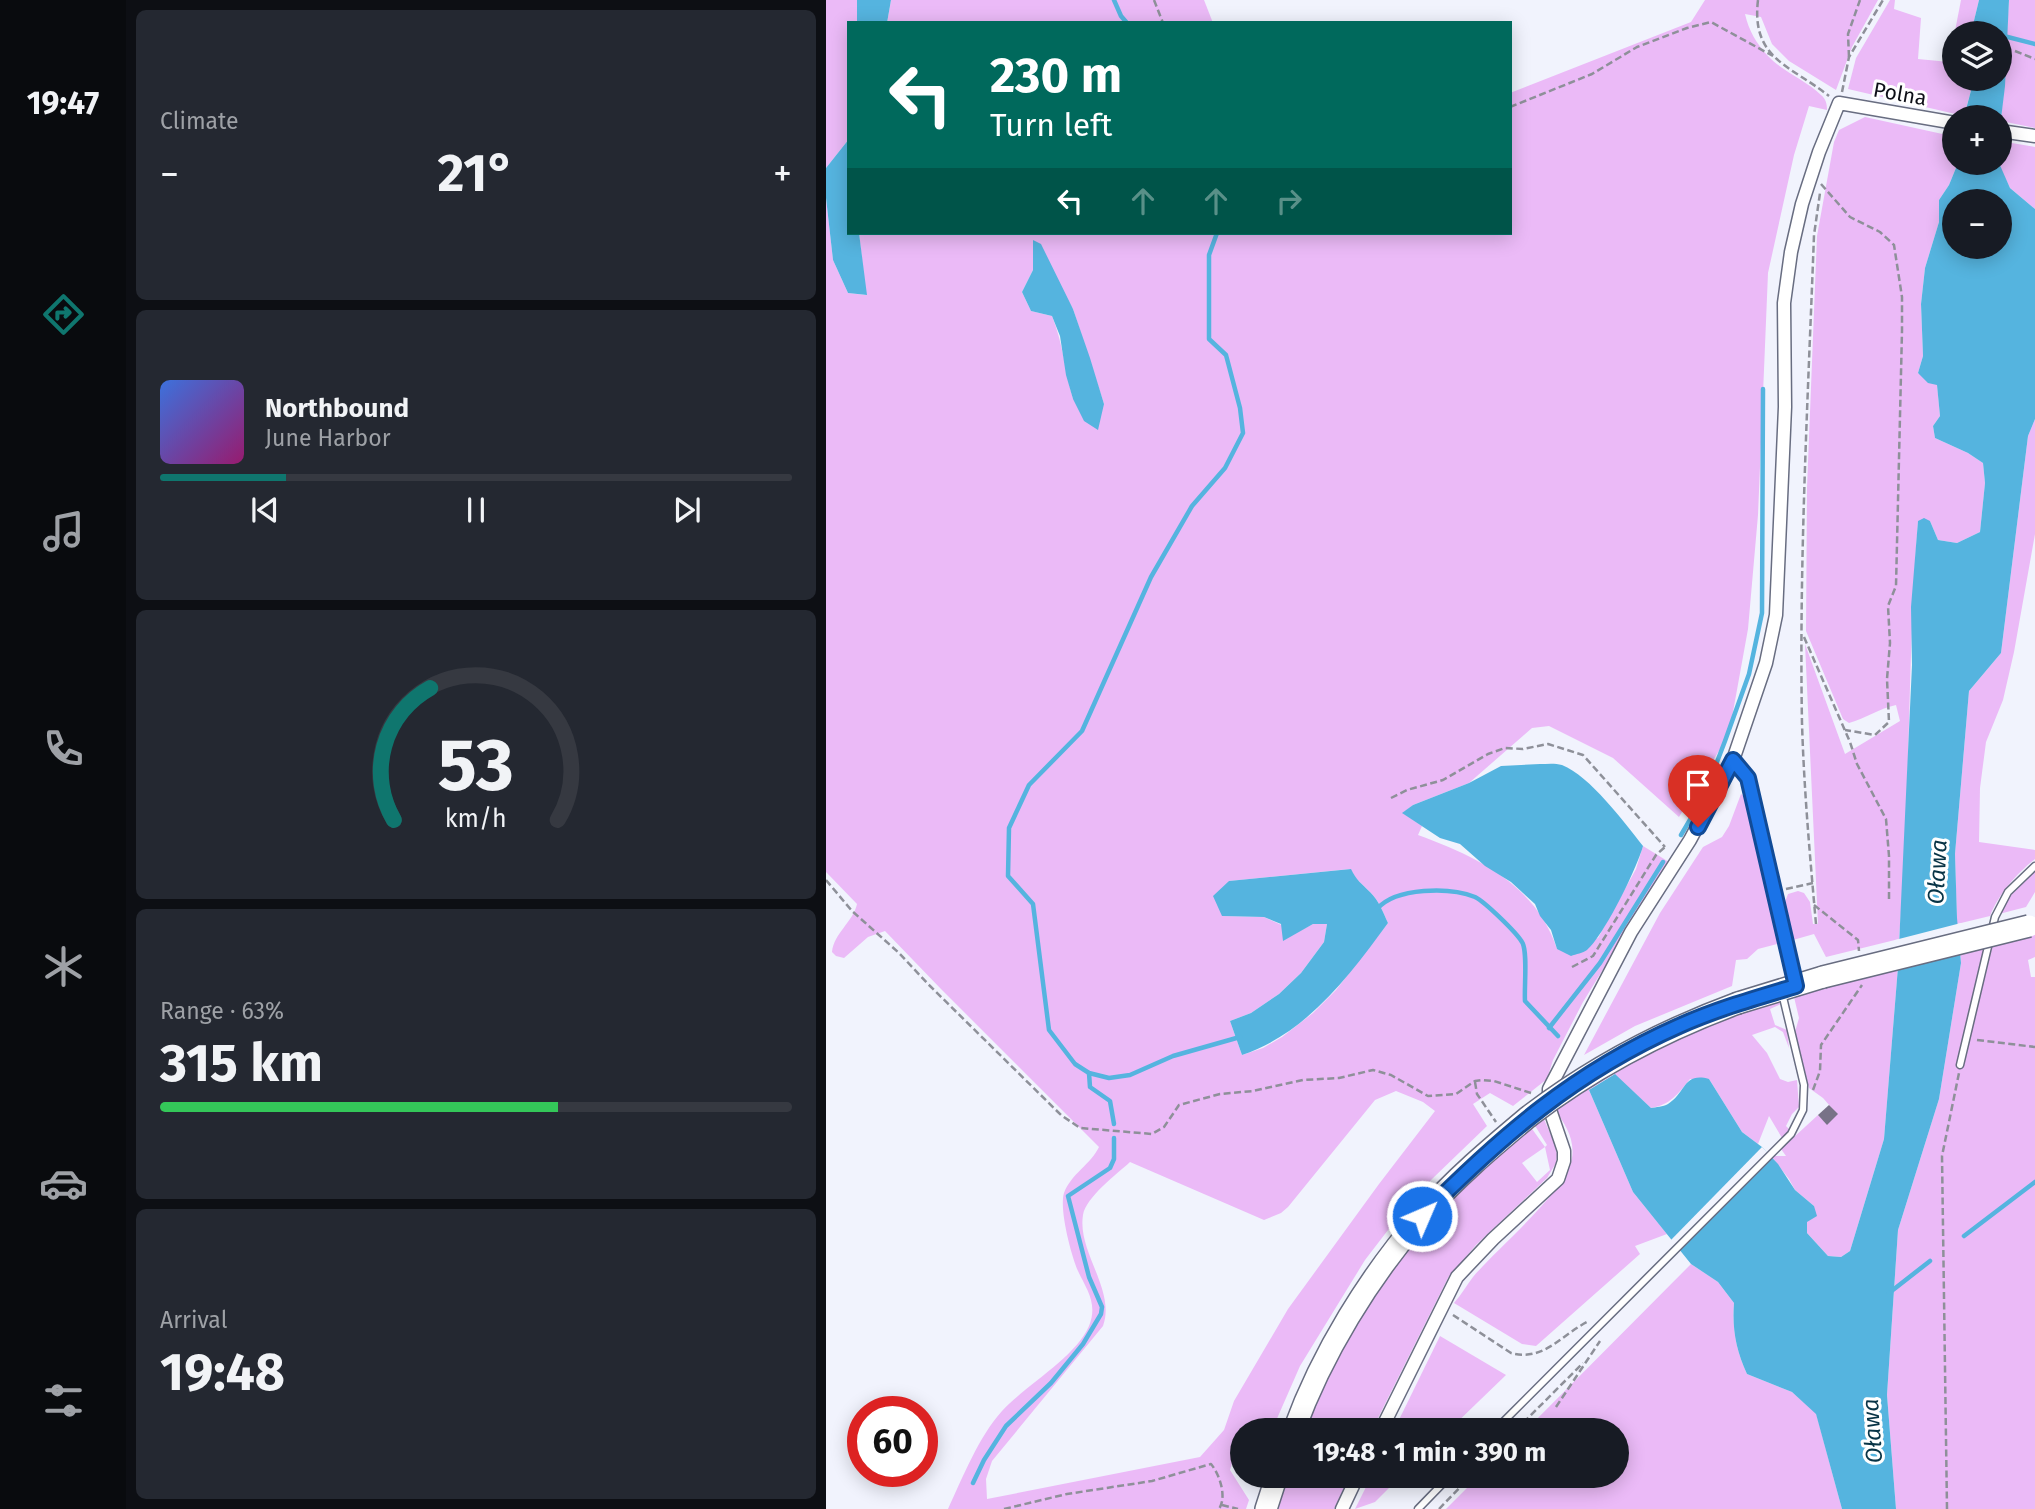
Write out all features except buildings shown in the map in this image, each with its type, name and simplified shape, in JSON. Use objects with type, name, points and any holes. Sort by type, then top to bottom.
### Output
[{"type":"main road","points":[[1299,1418],[1320,1369],[1352,1312],[1422,1216],[1481,1157],[1528,1117],[1588,1075],[1649,1040],[1738,1003],[1823,977],[2032,925]]},
{"type":"street","name":"Polna","points":[[1839,103],[1942,121]]},
{"type":"street","points":[[1387,1418],[1457,1278],[1558,1179],[1564,1151],[1551,1117],[1549,1089],[1631,932],[1705,814],[1733,760],[1766,663],[1776,615],[1784,407],[1784,303],[1791,252],[1818,152],[1839,103]]},
{"type":"street","points":[[2012,132],[2035,136]]},
{"type":"street","points":[[1733,760],[1748,778],[1773,891],[1788,988]]},
{"type":"street","points":[[1342,1509],[1352,1488]]},
{"type":"lane","points":[[1961,1065],[1995,917],[2008,892],[2035,866]]},
{"type":"lane","points":[[1507,1418],[1791,1134],[1799,1120],[1804,1085],[1788,988]]},
{"type":"lane","points":[[1418,1509],[1438,1488]]},
{"type":"path","points":[[1154,0],[1162,21]]},
{"type":"path","points":[[1758,0],[1756,27],[1773,56]]},
{"type":"path","points":[[1512,106],[1592,74],[1637,47],[1711,22],[1773,56],[1839,103],[1849,57],[1848,34],[1860,0]]},
{"type":"path","points":[[1849,57],[1883,0]]},
{"type":"path","points":[[2015,51],[2035,59]]},
{"type":"path","points":[[1816,924],[1802,724],[1805,503],[1814,235],[1823,168],[1818,152]]},
{"type":"path","points":[[1821,183],[1850,217],[1880,232],[1894,245],[1902,297],[1896,586],[1888,606],[1889,722],[1875,735],[1845,730]]},
{"type":"path","points":[[1803,634],[1814,654],[1857,764],[1886,820],[1889,900]]},
{"type":"path","points":[[1391,798],[1407,790],[1443,780],[1488,754],[1505,748],[1523,749],[1548,744],[1583,755],[1665,847]]},
{"type":"path","points":[[1572,967],[1593,956],[1656,855]]},
{"type":"path","points":[[826,880],[852,911],[900,953],[1061,1115],[1080,1128],[1152,1134],[1164,1127],[1179,1105],[1220,1094],[1253,1091],[1303,1080],[1339,1078],[1373,1070],[1391,1075],[1428,1096],[1456,1094],[1475,1081],[1494,1081],[1548,1099]]},
{"type":"path","points":[[1773,891],[1813,883]]},
{"type":"path","points":[[1814,905],[1858,940],[1859,952]]},
{"type":"path","points":[[1803,1101],[1815,1088],[1821,1071],[1821,1045],[1862,986],[1861,975]]},
{"type":"path","points":[[1966,1039],[2035,1047]]},
{"type":"path","points":[[1947,1509],[1942,1156],[1961,1065]]},
{"type":"path","points":[[1475,1081],[1477,1094],[1497,1125]]},
{"type":"path","points":[[1441,1307],[1511,1353],[1520,1356],[1539,1353],[1581,1325],[1594,1319],[1603,1319],[1606,1331],[1556,1407]]},
{"type":"path","points":[[1528,1418],[1588,1359]]},
{"type":"path","points":[[1004,1509],[1067,1494],[1152,1481],[1210,1464],[1216,1471],[1222,1493],[1219,1509]]},
{"type":"path","points":[[1439,1509],[1459,1488]]},
{"type":"path","points":[[1222,1504],[1238,1509]]},
{"type":"shaded area","points":[[826,0],[857,0],[857,21],[847,21],[847,142],[826,168]]},
{"type":"shaded area","points":[[891,0],[1204,0],[1212,21],[887,21]]},
{"type":"shaded area","points":[[1705,0],[1878,0],[1852,47],[1836,90],[1789,61],[1772,44],[1761,17],[1745,14],[1751,31],[1764,51],[1780,67],[1823,97],[1827,110],[1809,106],[1794,155],[1768,273],[1758,515],[1748,629],[1729,734],[1679,817],[1613,758],[1549,726],[1532,728],[1469,783],[1413,805],[1403,813],[1422,826],[1418,835],[1483,864],[1520,891],[1535,907],[1557,949],[1598,938],[1636,869],[1643,846],[1669,862],[1583,1002],[1553,1060],[1547,1079],[1513,1106],[1490,1093],[1473,1104],[1487,1126],[1432,1179],[1365,1260],[1300,1366],[1277,1418],[1230,1418],[1230,1488],[1241,1488],[1249,1500],[1246,1509],[948,1509],[972,1458],[994,1421],[1012,1401],[1073,1349],[1089,1326],[1092,1304],[1072,1254],[1064,1220],[1063,1200],[1071,1180],[1099,1147],[885,931],[868,937],[844,958],[832,952],[836,939],[857,904],[826,872],[826,198],[833,260],[848,293],[866,295],[859,235],[1512,235],[1512,92],[1691,22]],"holes":[[[1033,240],[1073,309],[1104,404],[1073,399],[1052,316],[1031,311],[1022,292],[1033,270]],[[1350,869],[1376,899],[1388,923],[1336,990],[1313,1013],[1282,1037],[1263,1048],[1242,1055],[1230,1021],[1251,1013],[1279,994],[1301,973],[1324,942],[1327,924],[1313,924],[1297,932],[1264,917],[1222,916],[1229,881]],[[1396,1091],[1423,1102],[1435,1111],[1288,1309],[1234,1401],[1224,1430],[1200,1457],[987,1499],[986,1479],[992,1461],[1103,1326],[1105,1299],[1085,1243],[1083,1229],[1085,1208],[1103,1186],[1130,1162],[1264,1220],[1288,1207],[1375,1100]]]},
{"type":"shaded area","points":[[1890,0],[1895,0],[1894,9],[1921,18],[1918,59],[1942,61],[1942,91],[1971,91],[1967,105],[1942,105],[1942,111],[1848,89],[1856,58]]},
{"type":"shaded area","points":[[1961,0],[1979,0],[1974,21],[1957,21]]},
{"type":"shaded area","points":[[2009,0],[2035,0],[2035,128],[2012,123],[2012,105],[2002,105],[2003,91],[2012,91],[2012,21],[2008,21]]},
{"type":"shaded area","points":[[1865,117],[1942,134],[1942,175],[1953,175],[1946,189],[1942,189],[1939,222],[1925,268],[1921,304],[1923,356],[1918,373],[1937,384],[1940,416],[1933,426],[1935,438],[1983,463],[1985,483],[1980,532],[1957,543],[1938,540],[1930,521],[1918,521],[1899,939],[1826,957],[1814,934],[1793,940],[1785,902],[1788,894],[1798,891],[1804,893],[1810,902],[1813,924],[1818,924],[1805,644],[1845,754],[1900,721],[1896,705],[1849,723],[1843,719],[1806,631],[1807,488],[1817,236],[1834,142],[1839,130]]},
{"type":"shaded area","points":[[2012,143],[2035,147],[2035,209],[2010,188],[2004,175],[2012,175]]},
{"type":"shaded area","points":[[2035,419],[2035,534],[2003,700],[1986,742],[1980,788],[1979,842],[2035,850],[2035,859],[2009,885],[1990,916],[1957,924],[1955,854],[1969,691],[2001,653],[2028,436]]},
{"type":"shaded area","points":[[1741,794],[1746,798],[1781,943],[1758,949],[1747,959],[1736,960],[1732,986],[1635,1026],[1584,1055],[1660,913],[1703,847],[1722,837]]},
{"type":"shaded area","points":[[2035,870],[2035,892],[2026,907],[1999,914],[2010,896]]},
{"type":"shaded area","points":[[2035,933],[2035,957],[2028,960],[2031,977],[2035,977],[2035,1509],[1896,1509],[1887,1395],[1898,1230],[1939,1099],[1961,963],[1960,951]]},
{"type":"shaded area","points":[[1898,967],[1884,1139],[1850,1251],[1841,1257],[1828,1256],[1807,1233],[1807,1222],[1814,1206],[1795,1190],[1771,1156],[1786,1156],[1781,1149],[1818,1115],[1827,1124],[1837,1114],[1823,1098],[1809,1088],[1795,1032],[1799,1018],[1794,997],[1798,993]]},
{"type":"shaded area","points":[[1774,999],[1781,1004],[1770,1009],[1775,1025],[1787,1030],[1789,1048],[1783,1032],[1775,1027],[1752,1035],[1767,1053],[1780,1079],[1788,1082],[1797,1080],[1799,1107],[1786,1126],[1790,1130],[1782,1138],[1769,1116],[1758,1144],[1742,1132],[1709,1079],[1690,1079],[1669,1101],[1651,1108],[1614,1074],[1589,1090],[1633,1192],[1667,1234],[1635,1246],[1640,1254],[1536,1346],[1522,1344],[1454,1303],[1473,1277],[1545,1203],[1567,1171],[1573,1151],[1571,1138],[1554,1109],[1560,1103],[1644,1053]]},
{"type":"shaded area","points":[[1543,1117],[1554,1142],[1556,1163],[1547,1178],[1476,1245],[1448,1278],[1378,1418],[1307,1418],[1335,1359],[1355,1325],[1398,1259],[1423,1228],[1477,1171],[1530,1126],[1545,1147],[1547,1145],[1534,1124]],"holes":[[[1545,1147],[1550,1170],[1537,1182],[1522,1163]]]},
{"type":"shaded area","points":[[1691,1264],[1718,1282],[1734,1303],[1736,1339],[1747,1374],[1792,1392],[1816,1413],[1842,1509],[1446,1509],[1467,1488],[1629,1488],[1629,1418],[1538,1418]]},
{"type":"shaded area","points":[[1440,1336],[1506,1375],[1461,1418],[1400,1418]]},
{"type":"shaded area","points":[[1281,1488],[1344,1488],[1334,1509],[1274,1509]]},
{"type":"shaded area","points":[[1366,1488],[1389,1488],[1375,1502],[1355,1509]]},
{"type":"water","points":[[857,0],[891,0],[887,21],[857,21]]},
{"type":"water","points":[[1979,0],[2009,0],[2008,21],[1974,21]]},
{"type":"water","points":[[1971,91],[2004,91],[2003,105],[1967,105]]},
{"type":"water","points":[[847,142],[847,235],[859,235],[867,295],[848,293],[833,260],[826,198],[826,168]]},
{"type":"water","points":[[1953,175],[2004,175],[2011,189],[1946,189]]},
{"type":"water","name":"Oława","points":[[2012,190],[2035,209],[2035,419],[2028,436],[2001,653],[1969,691],[1955,854],[1961,963],[1939,1099],[1898,1230],[1887,1395],[1896,1509],[1842,1509],[1816,1414],[1792,1392],[1747,1374],[1736,1339],[1734,1303],[1718,1282],[1691,1264],[1633,1192],[1589,1090],[1615,1074],[1651,1108],[1668,1104],[1694,1078],[1709,1079],[1742,1132],[1762,1147],[1778,1164],[1795,1190],[1814,1206],[1817,1216],[1807,1222],[1807,1233],[1828,1256],[1841,1257],[1850,1251],[1884,1139],[1898,967],[1912,665],[1911,607],[1918,521],[1924,518],[1930,521],[1938,540],[1957,543],[1980,532],[1985,483],[1983,463],[1935,438],[1933,426],[1940,416],[1937,385],[1928,383],[1918,373],[1923,356],[1921,304],[1925,268],[1939,222],[1939,200],[1942,196],[1942,259],[2012,259]]},
{"type":"water","points":[[1033,240],[1041,244],[1073,309],[1090,358],[1104,404],[1098,430],[1084,421],[1073,399],[1060,336],[1052,316],[1031,311],[1022,292],[1033,270]]},
{"type":"water","points":[[1562,765],[1584,779],[1643,846],[1627,885],[1602,931],[1587,950],[1571,956],[1557,949],[1551,930],[1535,904],[1511,882],[1485,866],[1460,844],[1440,838],[1402,813],[1413,805],[1469,783],[1501,766]]},
{"type":"water","points":[[1351,869],[1376,899],[1388,923],[1325,1001],[1287,1033],[1242,1055],[1230,1021],[1251,1013],[1279,994],[1301,973],[1324,942],[1327,924],[1313,924],[1283,941],[1281,924],[1264,917],[1222,916],[1213,896],[1229,881]]},
{"type":"pier","points":[[1961,923],[1963,950],[1894,968],[1895,940]]},
{"type":"pier","points":[[1762,1147],[1771,1156],[1677,1253],[1669,1242]]},
{"type":"waterway","points":[[1114,0],[1125,21]]},
{"type":"waterway","points":[[2012,38],[2035,44]]},
{"type":"waterway","points":[[1216,235],[1209,255],[1209,339],[1226,355],[1240,408],[1243,433],[1225,468],[1192,506],[1151,577],[1082,731],[1029,785],[1009,828],[1008,876],[1033,904],[1049,1030],[1075,1064],[1089,1073],[1109,1078],[1130,1075],[1173,1056],[1240,1037]]},
{"type":"waterway","points":[[1681,835],[1704,796],[1725,741],[1749,674],[1762,613],[1763,389]]},
{"type":"waterway","points":[[1549,1028],[1600,963],[1663,862]]},
{"type":"waterway","points":[[1377,909],[1397,896],[1424,891],[1452,892],[1480,900],[1522,942],[1525,1001],[1558,1036]]},
{"type":"waterway","points":[[1089,1073],[1090,1087],[1110,1101],[1114,1124]]},
{"type":"waterway","points":[[973,1483],[1006,1426],[1051,1383],[1083,1344],[1101,1314],[1102,1307],[1089,1277],[1068,1196],[1110,1168],[1114,1159],[1114,1138]]},
{"type":"waterway","points":[[1964,1236],[2035,1182]]},
{"type":"waterway","points":[[1889,1293],[1930,1261]]},
{"type":"route","points":[[1422,1216],[1512,1130],[1559,1093],[1599,1067],[1649,1040],[1703,1016],[1796,986],[1748,778],[1733,760],[1698,827]]}]
